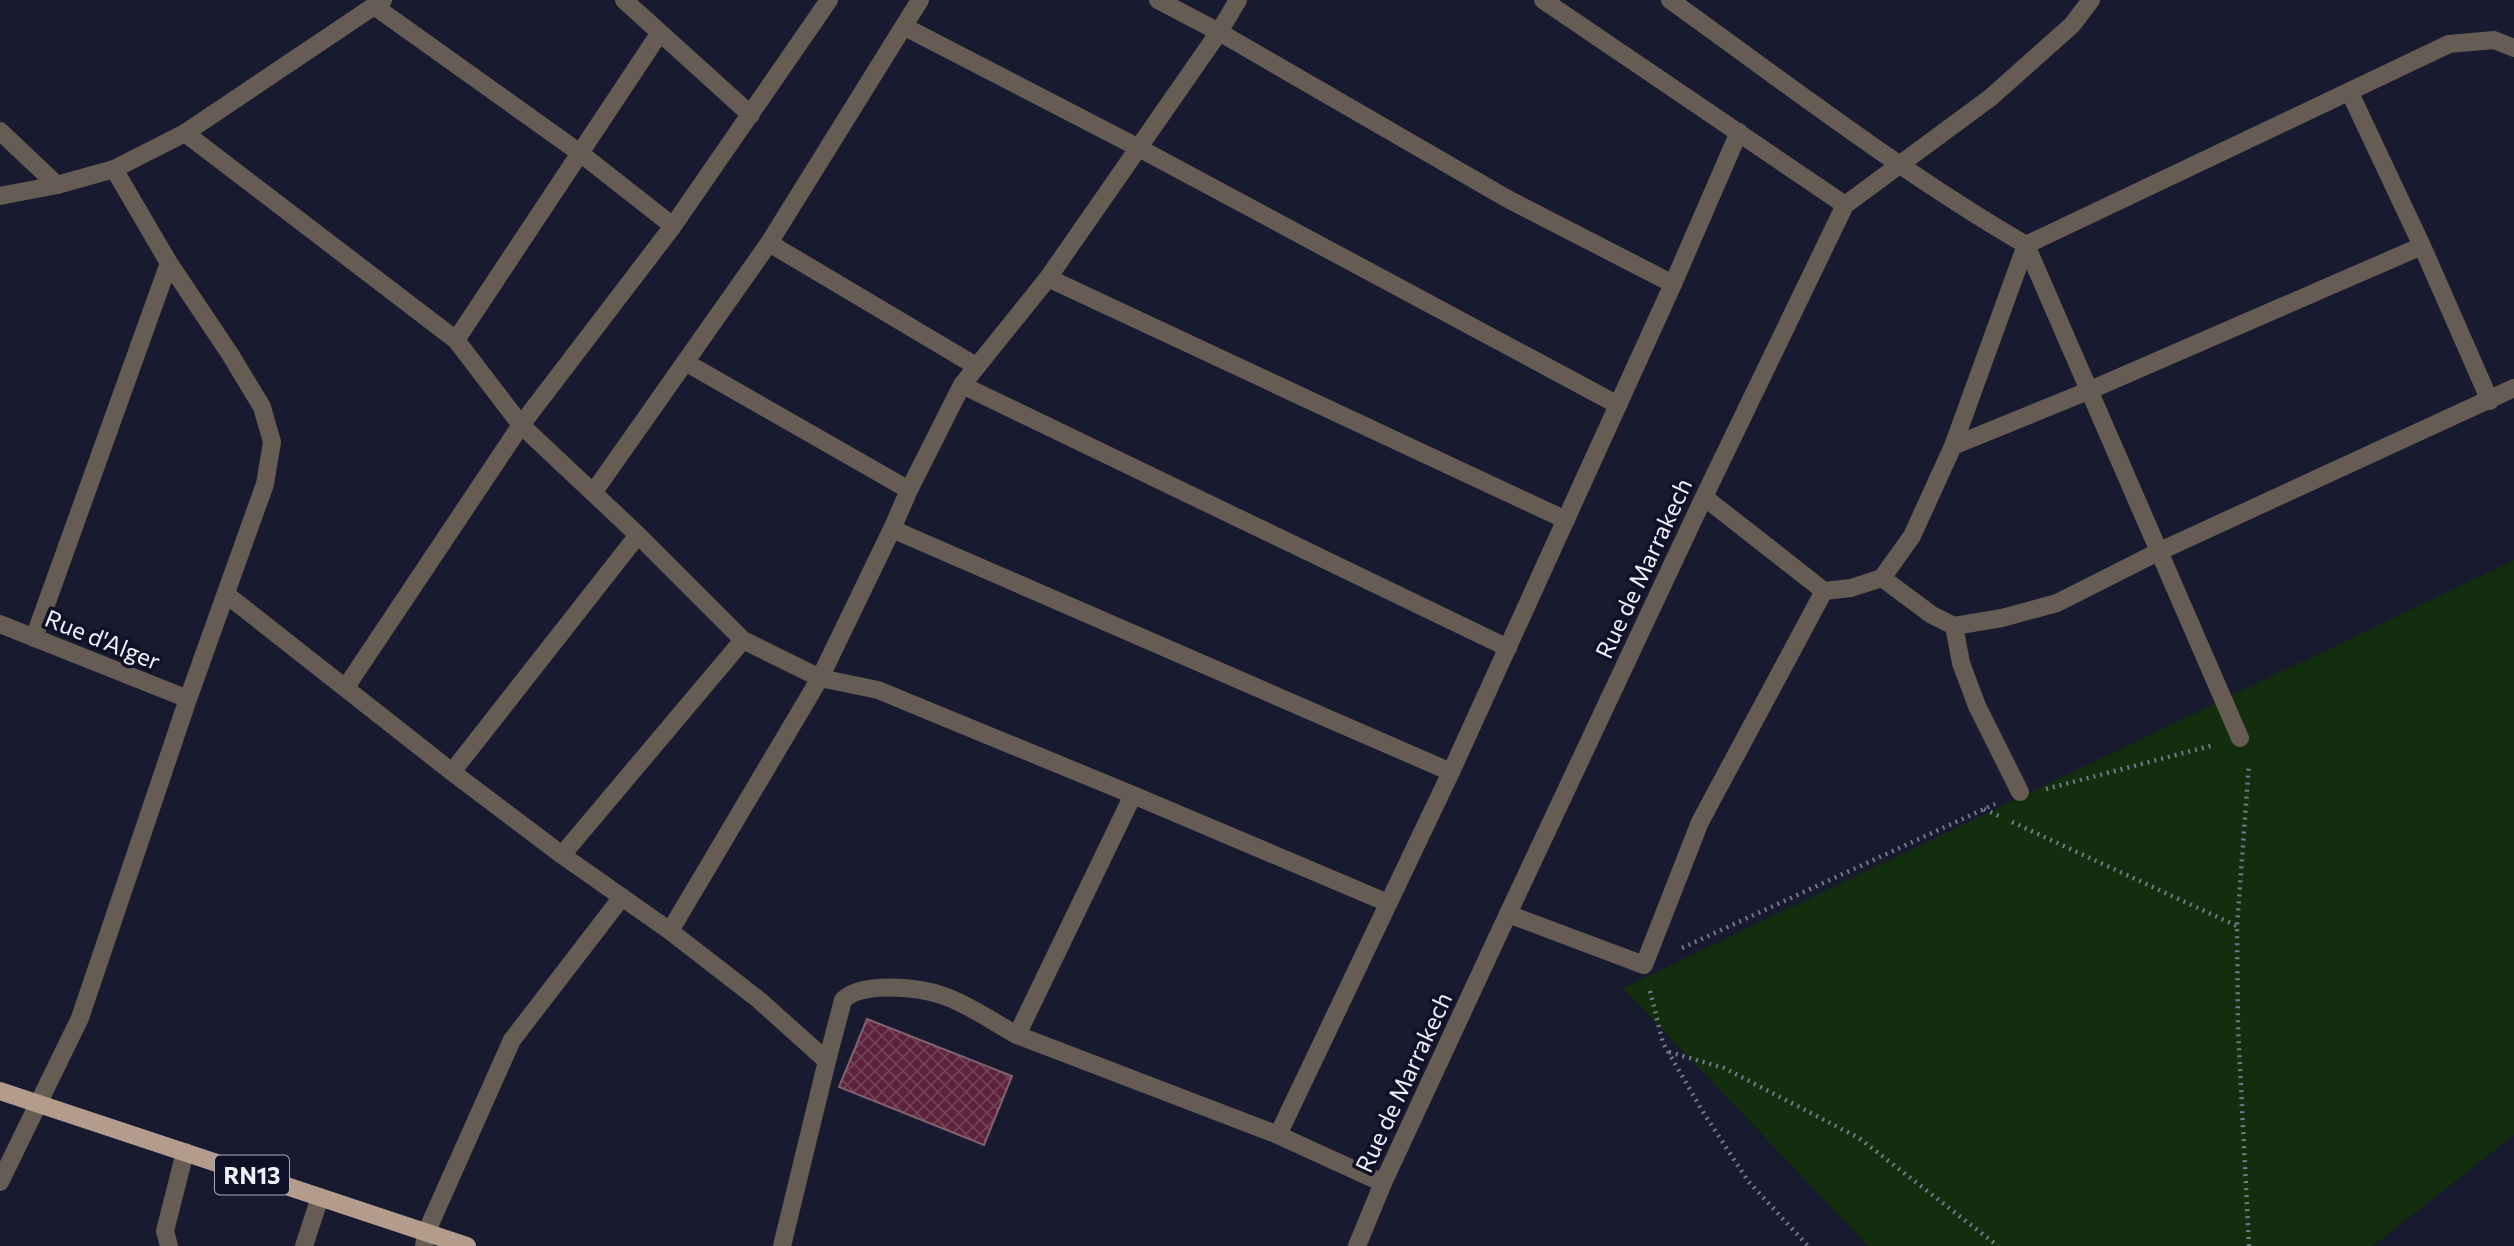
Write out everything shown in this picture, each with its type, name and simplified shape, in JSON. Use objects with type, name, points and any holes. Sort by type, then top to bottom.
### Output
[{"type":"main road","name":"RN13","points":[[0,1091],[320,1197],[425,1239],[467,1246]]},
{"type":"street","points":[[624,0],[751,114]]},
{"type":"street","points":[[346,687],[522,425],[673,226],[829,0]]},
{"type":"street","points":[[593,493],[769,243],[920,0]]},
{"type":"street","points":[[1158,0],[1219,32],[1506,198],[1673,284]]},
{"type":"street","points":[[670,931],[820,678],[909,489],[962,385],[1048,278],[1219,32],[1238,0]]},
{"type":"street","points":[[1543,0],[1844,205]]},
{"type":"street","points":[[1670,0],[1898,165],[1959,206],[2026,245],[2240,738]]},
{"type":"street","name":"Rue de Marrakech","points":[[1357,1246],[1383,1183],[1508,914],[1844,205],[1990,98],[2071,25],[2091,0]]},
{"type":"street","points":[[0,196],[57,185],[114,169],[185,133],[379,3],[673,226]]},
{"type":"street","points":[[905,27],[1618,405]]},
{"type":"street","points":[[456,340],[659,34]]},
{"type":"street","points":[[1704,497],[1824,592],[1851,589],[1882,578],[1912,536],[1953,446],[2026,245],[2449,44],[2494,40],[2514,48]]},
{"type":"street","points":[[2350,93],[2423,246],[2490,401]]},
{"type":"street","points":[[0,131],[57,185]]},
{"type":"street","points":[[1278,1135],[1508,648],[1739,132]]},
{"type":"street","points":[[185,133],[456,340],[522,425],[743,640],[820,678],[878,690],[1133,794],[1388,903]]},
{"type":"street","points":[[0,1182],[80,1018],[188,699],[265,484],[272,442],[262,407],[169,263],[114,169]]},
{"type":"street","points":[[769,243],[976,366]]},
{"type":"street","points":[[1953,446],[2088,391],[2423,246]]},
{"type":"street","points":[[34,638],[169,263]]},
{"type":"street","points":[[1048,278],[1566,520]]},
{"type":"street","points":[[685,362],[909,489]]},
{"type":"street","points":[[962,385],[1508,648]]},
{"type":"street","points":[[1882,578],[1932,615],[1954,626],[2002,618],[2057,603],[2158,552],[2514,388]]},
{"type":"street","points":[[892,529],[1451,772]]},
{"type":"street","points":[[452,772],[638,535]]},
{"type":"street","points":[[1508,914],[1644,965],[1700,822],[1824,592]]},
{"type":"street","points":[[227,595],[452,772],[562,855],[670,931],[759,1000],[827,1061]]},
{"type":"street","name":"Rue d'Alger","points":[[0,624],[188,699]]},
{"type":"street","points":[[1954,626],[1961,663],[1977,706],[2020,792]]},
{"type":"street","points":[[562,855],[743,640]]},
{"type":"street","points":[[1017,1035],[1133,794]]},
{"type":"street","points":[[425,1239],[512,1040],[622,897]]},
{"type":"street","points":[[782,1246],[843,1000],[858,990],[920,990],[945,996],[1017,1035],[1278,1135],[1383,1183]]},
{"type":"street","points":[[169,1246],[165,1231],[185,1152]]},
{"type":"street","points":[[303,1246],[320,1197]]},
{"type":"path","points":[[1808,1246],[1748,1181],[1703,1112],[1663,1043],[1644,965],[2020,792],[2054,788],[2240,738],[2250,748],[2237,926],[2238,1027],[2249,1246]]},
{"type":"path","points":[[1984,809],[2237,926]]},
{"type":"path","points":[[1668,1052],[1724,1068],[1859,1138],[1998,1246]]},
{"type":"green space","points":[[2514,560],[2514,1135],[2373,1246],[1868,1246],[1623,988]]},
{"type":"building","points":[[867,1019],[1012,1076],[984,1145],[839,1087]]}]
